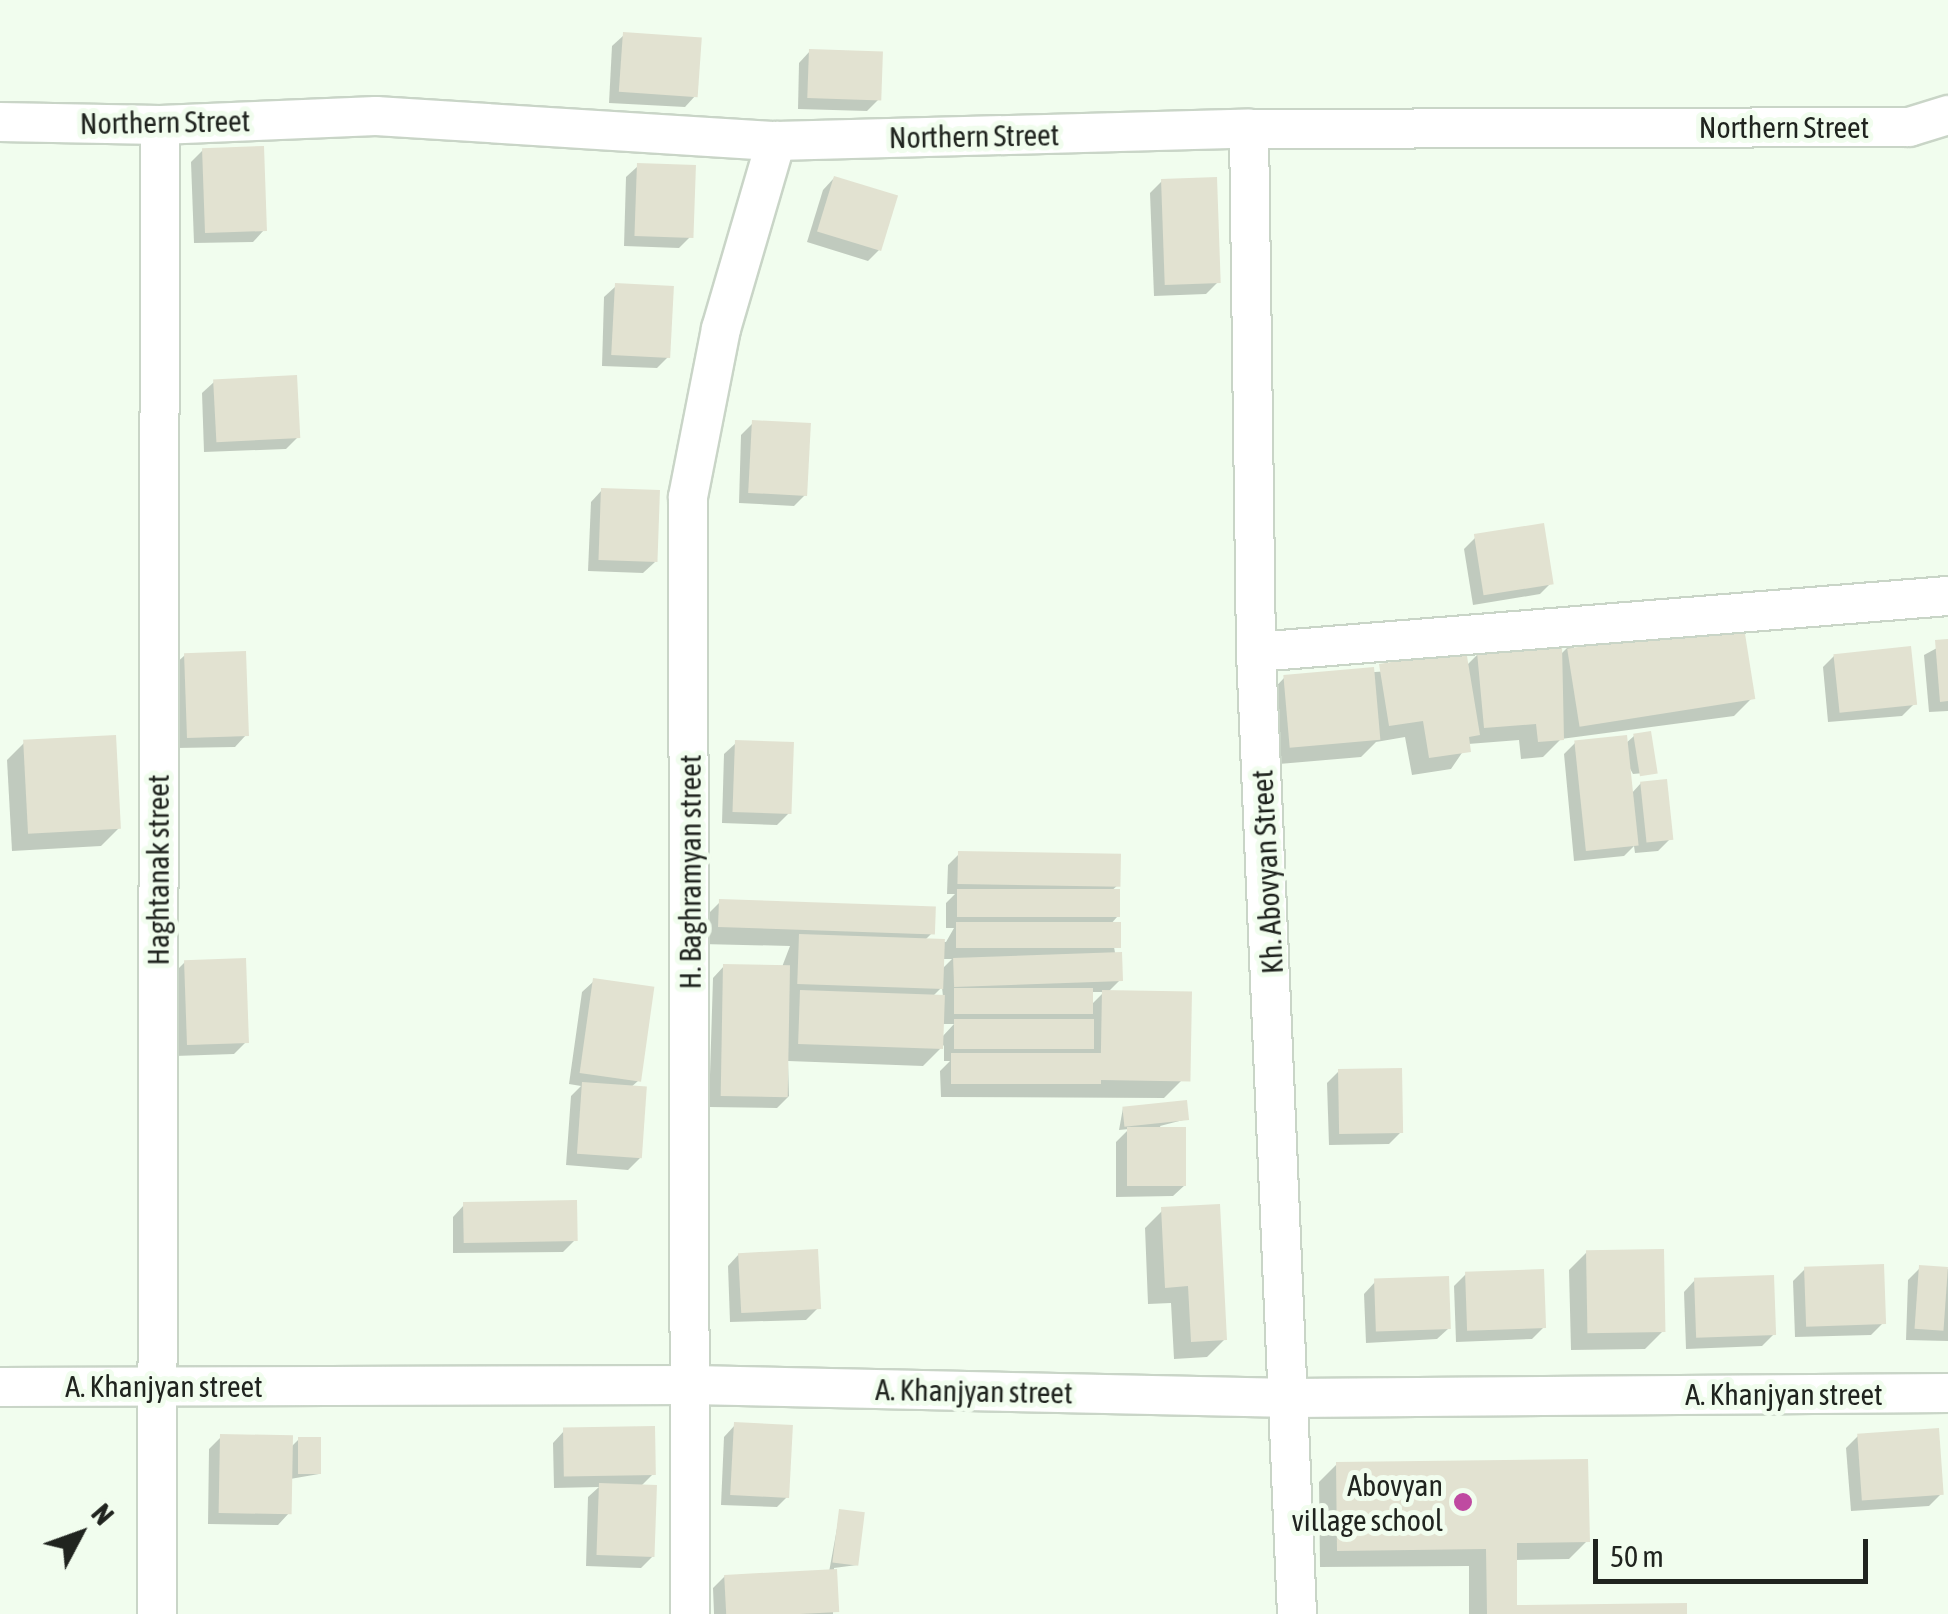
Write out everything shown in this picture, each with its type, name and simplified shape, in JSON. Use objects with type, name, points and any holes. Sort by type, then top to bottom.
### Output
[{"type":"street","name":"Northern Street","points":[[0,122],[160,125],[376,116],[776,141],[1249,130],[1909,127],[1948,115]]},
{"type":"street","name":"Haghtanak street","points":[[157,1614],[160,125]]},
{"type":"street","name":"Kh. Abovyan Street","points":[[1249,130],[1256,652],[1292,1398],[1297,1614]]},
{"type":"street","name":"H. Baghramyan street","points":[[690,1614],[693,1385],[688,497],[721,329],[776,141]]},
{"type":"street","points":[[1256,652],[1948,596]]},
{"type":"street","name":"A. Khanjyan street","points":[[0,1387],[693,1385],[1292,1398],[1948,1393]]},
{"type":"building","points":[[623,32],[702,38],[698,97],[619,92]]},
{"type":"building","points":[[809,49],[883,52],[881,101],[807,98]]},
{"type":"building","points":[[264,146],[267,231],[205,233],[202,148]]},
{"type":"building","points":[[637,163],[696,165],[693,238],[634,236]]},
{"type":"building","points":[[834,176],[898,196],[881,251],[817,231]]},
{"type":"building","points":[[1217,177],[1221,283],[1165,285],[1161,179]]},
{"type":"building","points":[[615,283],[674,286],[670,358],[611,355]]},
{"type":"building","points":[[297,375],[300,438],[216,442],[213,379]]},
{"type":"building","points":[[752,420],[811,423],[807,496],[748,493]]},
{"type":"building","points":[[601,488],[660,490],[657,562],[598,560]]},
{"type":"building","points":[[1544,523],[1554,584],[1484,595],[1474,534]]},
{"type":"building","points":[[1743,621],[1755,699],[1580,727],[1567,649]]},
{"type":"building","points":[[1948,639],[1948,701],[1940,702],[1935,640]]},
{"type":"building","points":[[1562,644],[1564,740],[1538,742],[1536,724],[1484,728],[1477,652]]},
{"type":"building","points":[[1911,646],[1917,705],[1840,713],[1833,654]]},
{"type":"building","points":[[1466,650],[1480,735],[1469,737],[1471,752],[1429,758],[1423,721],[1389,726],[1379,664]]},
{"type":"building","points":[[246,651],[249,736],[187,738],[184,653]]},
{"type":"building","points":[[1374,667],[1380,740],[1290,748],[1283,675]]},
{"type":"building","points":[[1651,731],[1658,773],[1640,776],[1633,734]]},
{"type":"building","points":[[116,735],[121,829],[28,834],[23,740]]},
{"type":"building","points":[[1627,735],[1639,845],[1586,851],[1574,741]]},
{"type":"building","points":[[735,740],[794,742],[791,814],[732,812]]},
{"type":"building","points":[[1667,779],[1673,840],[1647,842],[1640,782]]},
{"type":"building","points":[[958,851],[1121,854],[1120,887],[957,884]]},
{"type":"building","points":[[957,889],[1120,889],[1120,917],[957,917]]},
{"type":"building","points":[[719,899],[936,907],[935,935],[718,927]]},
{"type":"building","points":[[956,922],[1121,922],[1121,948],[956,948]]},
{"type":"building","points":[[799,934],[945,939],[943,989],[797,984]]},
{"type":"building","points":[[1122,952],[1123,981],[954,987],[953,958]]},
{"type":"building","points":[[246,958],[249,1043],[187,1045],[184,960]]},
{"type":"building","points":[[723,964],[790,965],[788,1097],[721,1096]]},
{"type":"building","points":[[593,978],[654,987],[641,1082],[580,1073]]},
{"type":"building","points":[[954,988],[1093,988],[1093,1014],[954,1014]]},
{"type":"building","points":[[800,990],[945,995],[943,1049],[798,1044]]},
{"type":"building","points":[[1102,990],[1192,992],[1190,1082],[1100,1080]]},
{"type":"building","points":[[954,1019],[1094,1019],[1094,1049],[954,1049]]},
{"type":"building","points":[[951,1053],[1101,1053],[1101,1084],[951,1084]]},
{"type":"building","points":[[1402,1068],[1403,1133],[1339,1134],[1338,1069]]},
{"type":"building","points":[[582,1082],[647,1087],[642,1158],[577,1154]]},
{"type":"building","points":[[1187,1100],[1189,1120],[1124,1127],[1122,1107]]},
{"type":"building","points":[[1127,1127],[1186,1127],[1186,1186],[1127,1186]]},
{"type":"building","points":[[577,1200],[578,1241],[464,1243],[463,1202]]},
{"type":"building","points":[[1220,1204],[1227,1340],[1191,1342],[1188,1286],[1165,1288],[1161,1207]]},
{"type":"building","points":[[818,1249],[821,1309],[741,1313],[738,1253]]},
{"type":"building","points":[[1664,1249],[1665,1332],[1587,1333],[1586,1250]]},
{"type":"building","points":[[1884,1264],[1886,1324],[1806,1327],[1804,1267]]},
{"type":"building","points":[[1919,1265],[1948,1267],[1943,1331],[1915,1329]]},
{"type":"building","points":[[1544,1269],[1546,1328],[1467,1331],[1465,1272]]},
{"type":"building","points":[[1774,1275],[1776,1335],[1696,1338],[1694,1278]]},
{"type":"building","points":[[1449,1276],[1451,1329],[1376,1332],[1374,1279]]},
{"type":"building","points":[[734,1422],[793,1425],[789,1498],[730,1495]]},
{"type":"building","points":[[655,1426],[656,1475],[564,1477],[563,1428]]},
{"type":"building","points":[[1939,1428],[1944,1495],[1862,1501],[1857,1434]]},
{"type":"building","points":[[220,1434],[293,1435],[292,1514],[219,1513]]},
{"type":"building","points":[[298,1437],[321,1437],[321,1474],[298,1474]]},
{"type":"building","name":"Abovyan village school","points":[[1588,1459],[1590,1542],[1517,1543],[1517,1605],[1687,1603],[1687,1614],[1487,1614],[1486,1549],[1337,1551],[1336,1462]]},
{"type":"building","points":[[599,1483],[657,1485],[654,1557],[596,1555]]},
{"type":"building","points":[[839,1509],[865,1512],[858,1566],[832,1563]]},
{"type":"building","points":[[837,1569],[839,1612],[726,1614],[724,1575]]},
{"type":"place","name":"Abovyan village school","points":[[1463,1502]]}]
